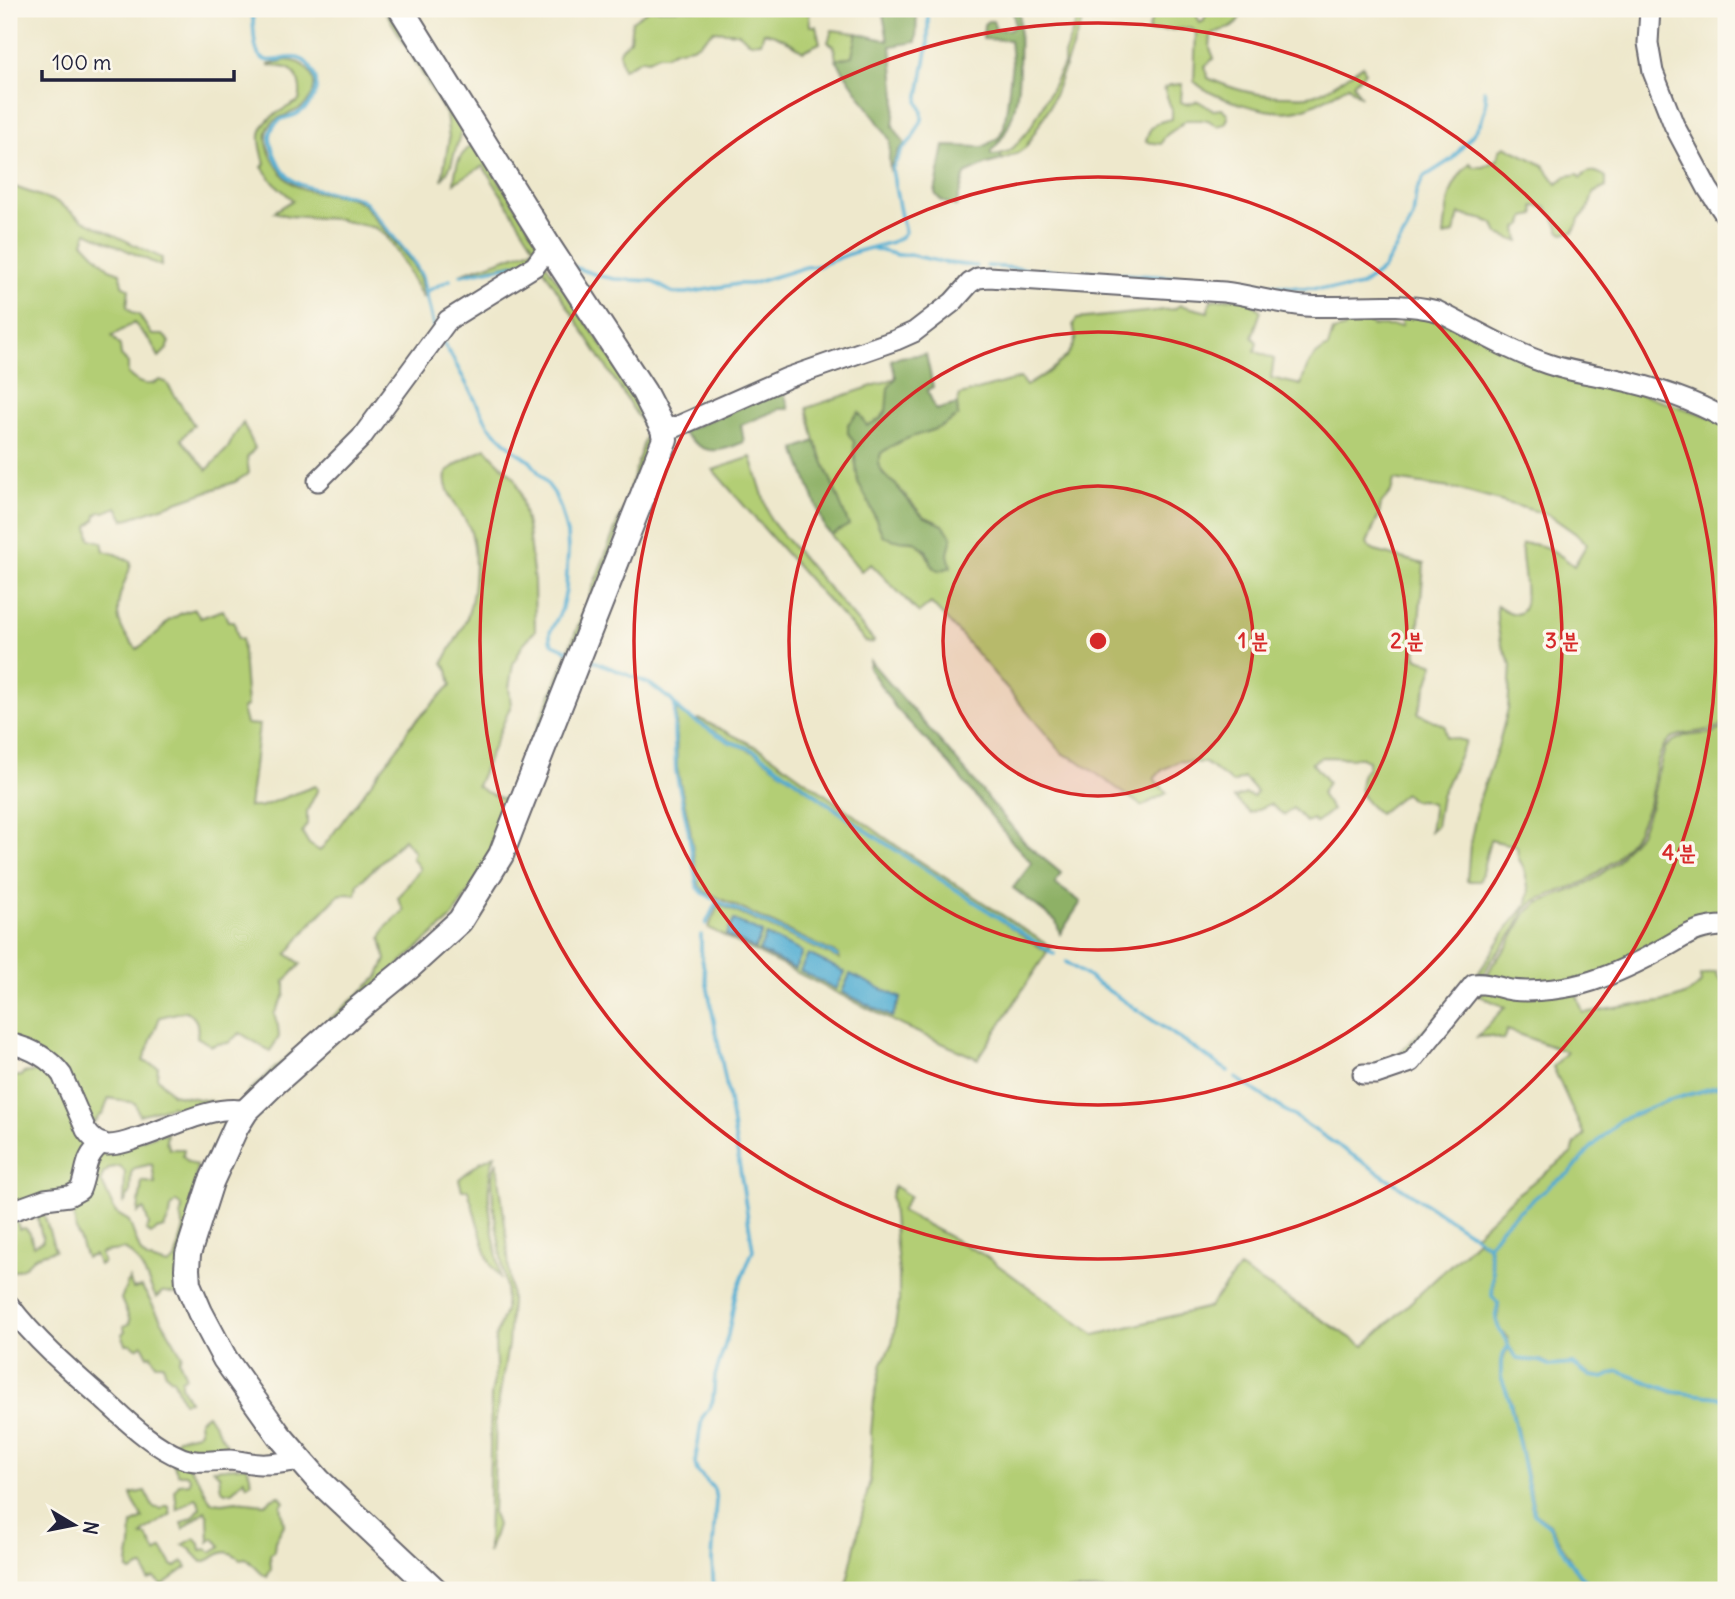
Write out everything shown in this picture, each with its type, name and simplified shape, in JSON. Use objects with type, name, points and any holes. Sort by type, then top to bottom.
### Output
[{"type":"main road","points":[[401,9],[549,247],[644,392],[663,429],[665,439],[501,855],[488,878],[460,921],[407,969],[359,1007],[246,1111],[215,1172],[188,1254],[188,1284],[200,1312],[225,1359],[271,1425],[300,1461],[336,1498],[435,1590]]},
{"type":"street","points":[[1650,9],[1648,43],[1653,72],[1674,125],[1708,189],[1726,216]]},
{"type":"street","points":[[318,481],[361,438],[448,320],[534,266],[549,247]]},
{"type":"street","points":[[663,429],[676,427],[787,378],[915,332],[953,302],[970,283],[978,278],[989,277],[1224,292],[1303,306],[1422,307],[1437,311],[1548,364],[1683,398],[1726,419]]},
{"type":"street","points":[[1363,1074],[1377,1074],[1411,1062],[1474,984],[1512,990],[1572,986],[1610,974],[1665,948],[1690,932],[1726,926]]},
{"type":"street","points":[[9,1044],[27,1048],[56,1067],[86,1130],[90,1136],[102,1143],[125,1142],[227,1109],[246,1111]]},
{"type":"street","points":[[9,1212],[45,1199],[69,1196],[80,1190],[89,1157],[102,1143]]},
{"type":"street","points":[[9,1305],[20,1320],[68,1368],[127,1421],[155,1443],[183,1459],[267,1464],[300,1461]]},
{"type":"green space","points":[[384,9],[394,9],[462,128],[451,165],[442,180],[449,139],[446,114]]},
{"type":"green space","points":[[650,9],[812,9],[809,15],[810,26],[816,26],[820,43],[803,51],[784,39],[764,32],[761,42],[752,42],[739,33],[713,31],[692,47],[648,60],[642,59],[623,69],[619,52],[630,39],[632,21]]},
{"type":"green space","points":[[882,9],[917,9],[916,42],[891,46],[896,97],[893,126],[905,144],[898,151],[890,169],[890,140],[836,60],[852,56],[857,33],[888,41]]},
{"type":"green space","points":[[1013,9],[1020,9],[1016,103],[1003,137],[991,151],[991,155],[1000,154],[1002,160],[965,174],[956,206],[949,204],[935,193],[944,146],[983,147],[999,137],[1004,127],[1012,62],[1010,40],[983,39],[984,24],[993,21],[996,30],[1010,29],[1015,26]]},
{"type":"green space","points":[[1081,9],[1087,9],[1050,106],[1026,147],[1002,160],[1000,154],[1015,146],[1029,130],[1042,107],[1064,64],[1064,55]]},
{"type":"green space","points":[[1154,9],[1194,9],[1200,23],[1204,21],[1207,9],[1244,9],[1234,26],[1211,35],[1210,48],[1214,58],[1205,66],[1208,78],[1257,94],[1309,96],[1328,88],[1363,65],[1365,72],[1353,84],[1361,97],[1348,86],[1307,107],[1282,112],[1255,108],[1226,99],[1194,81],[1196,32],[1190,28],[1148,32]]},
{"type":"green space","points":[[832,30],[857,33],[853,56],[836,60],[834,46],[828,42]]},
{"type":"green space","points":[[286,60],[295,61],[308,70],[312,76],[314,90],[305,105],[276,119],[269,127],[268,146],[277,166],[284,176],[302,188],[344,196],[363,204],[412,263],[420,278],[423,298],[399,255],[386,236],[376,228],[335,219],[288,216],[274,212],[293,200],[274,183],[262,167],[265,164],[260,135],[270,119],[299,101],[300,87],[294,73],[287,68],[268,65]]},
{"type":"green space","points":[[1182,84],[1181,102],[1186,104],[1198,101],[1213,110],[1222,109],[1228,118],[1225,124],[1217,126],[1208,120],[1187,120],[1166,135],[1161,144],[1146,142],[1154,125],[1172,119],[1164,88]]},
{"type":"green space","points":[[475,143],[538,242],[535,249],[527,261],[460,274],[535,248],[483,166],[454,183],[459,160]]},
{"type":"green space","points":[[1505,146],[1543,165],[1557,184],[1567,176],[1578,174],[1581,178],[1590,172],[1606,177],[1606,187],[1593,193],[1589,207],[1579,218],[1573,232],[1560,232],[1553,216],[1545,207],[1534,206],[1535,215],[1525,217],[1523,224],[1517,228],[1519,242],[1498,234],[1494,224],[1459,214],[1454,233],[1444,236],[1452,188],[1462,171],[1470,163],[1474,167],[1483,167],[1497,160],[1500,150]]},
{"type":"green space","points":[[9,185],[57,202],[83,220],[162,258],[161,266],[87,232],[83,242],[109,269],[120,273],[122,285],[129,289],[127,307],[139,315],[152,335],[163,335],[170,342],[159,357],[151,342],[134,323],[112,336],[120,346],[121,356],[128,363],[128,374],[143,384],[160,380],[166,382],[194,425],[181,439],[207,470],[228,448],[243,423],[255,448],[247,458],[249,473],[235,482],[124,520],[117,507],[100,512],[88,526],[90,539],[102,542],[104,551],[131,562],[119,598],[118,614],[122,629],[137,649],[159,632],[168,621],[195,609],[200,618],[223,610],[228,621],[234,621],[238,639],[242,639],[247,706],[242,709],[246,724],[259,725],[249,807],[260,807],[315,786],[318,789],[307,811],[307,824],[302,832],[309,844],[320,851],[401,743],[408,729],[451,685],[448,670],[443,663],[468,615],[475,560],[470,529],[447,488],[448,471],[486,448],[515,478],[528,531],[534,581],[535,631],[523,644],[513,664],[509,688],[511,705],[477,786],[508,801],[619,519],[624,508],[627,511],[493,854],[451,919],[242,1102],[250,1090],[378,977],[386,960],[381,938],[386,927],[404,911],[398,898],[420,869],[412,858],[414,852],[404,839],[358,884],[356,895],[339,895],[311,924],[287,954],[301,964],[285,981],[285,995],[274,1014],[279,1037],[270,1051],[240,1033],[228,1043],[212,1046],[197,1037],[196,1021],[185,1011],[160,1017],[143,1061],[158,1067],[157,1077],[172,1094],[210,1101],[216,1106],[205,1109],[198,1105],[179,1110],[172,1106],[139,1115],[135,1103],[109,1098],[103,1113],[93,1123],[78,1098],[9,1038]]},
{"type":"green space","points":[[546,264],[651,417],[654,434],[638,491],[629,491],[647,431],[541,265]]},
{"type":"green space","points":[[1245,297],[1261,311],[1252,337],[1257,342],[1255,351],[1274,359],[1271,378],[1301,385],[1310,362],[1328,347],[1333,331],[1345,328],[1347,316],[1368,314],[1372,326],[1402,326],[1397,307],[1403,307],[1591,378],[1726,422],[1726,724],[1671,738],[1663,747],[1657,763],[1649,805],[1637,832],[1615,860],[1585,882],[1536,900],[1524,911],[1516,928],[1479,982],[1408,1060],[1377,1072],[1472,983],[1509,926],[1527,904],[1529,892],[1517,846],[1490,840],[1480,881],[1467,881],[1470,844],[1479,800],[1508,709],[1511,666],[1499,635],[1497,605],[1511,613],[1520,612],[1525,605],[1522,544],[1544,547],[1574,566],[1587,544],[1549,515],[1457,489],[1394,480],[1391,492],[1381,504],[1367,543],[1375,551],[1424,564],[1416,658],[1434,664],[1418,713],[1445,726],[1446,737],[1466,741],[1441,796],[1436,826],[1430,831],[1433,810],[1431,803],[1413,801],[1405,793],[1379,814],[1368,803],[1362,796],[1360,787],[1362,775],[1368,767],[1368,761],[1362,758],[1322,757],[1312,763],[1328,782],[1321,794],[1332,810],[1316,823],[1313,819],[1306,822],[1293,808],[1284,815],[1270,804],[1250,813],[1234,798],[1246,794],[1253,797],[1257,792],[1244,778],[1233,783],[1205,763],[1179,761],[1162,770],[1154,779],[1167,793],[1142,806],[1077,760],[1063,754],[931,603],[919,613],[871,564],[861,571],[831,535],[848,525],[815,441],[807,408],[896,378],[890,388],[883,416],[848,433],[854,442],[858,482],[883,536],[918,544],[932,566],[948,554],[943,525],[923,516],[884,475],[878,464],[881,453],[958,415],[960,395],[1020,378],[1026,386],[1048,372],[1062,361],[1073,347],[1073,324],[1077,319],[1174,309],[1180,305],[1208,312],[1211,300]]},
{"type":"green space","points":[[926,354],[933,387],[927,390],[936,410],[957,404],[958,415],[939,428],[893,445],[881,453],[878,464],[884,475],[923,516],[943,525],[952,537],[948,554],[951,567],[939,571],[932,566],[926,550],[914,541],[883,536],[858,482],[854,442],[848,433],[848,424],[859,412],[867,426],[882,418],[886,412],[888,388],[896,378],[891,360]]},
{"type":"green space","points":[[783,389],[789,409],[780,409],[741,425],[744,442],[725,449],[710,450],[697,445],[682,432]]},
{"type":"green space","points":[[815,441],[849,525],[831,535],[825,528],[795,449]]},
{"type":"green space","points":[[751,457],[770,518],[873,643],[866,642],[713,470]]},
{"type":"green space","points":[[870,661],[1027,845],[1061,873],[1055,884],[1081,902],[1060,934],[1056,921],[1013,888],[1032,863],[950,765],[895,707],[869,668]]},
{"type":"green space","points":[[676,710],[730,743],[757,754],[856,825],[1047,952],[978,1059],[903,1026],[708,928],[719,904],[839,959],[839,955],[706,892],[700,886],[677,768]],"holes":[[[842,992],[901,998],[892,1017]]]},
{"type":"green space","points":[[700,719],[763,750],[897,846],[1051,947],[1049,950],[857,823],[758,752],[731,741],[696,720]]},
{"type":"green space","points":[[1726,727],[1726,925],[1568,985],[1484,981],[1526,913],[1538,903],[1587,884],[1617,862],[1640,833],[1651,806],[1665,748],[1684,736],[1711,733]]},
{"type":"green space","points":[[1716,972],[1719,979],[1726,983],[1726,1083],[1663,1102],[1620,1120],[1588,1150],[1570,1172],[1553,1182],[1512,1216],[1488,1244],[1474,1235],[1516,1195],[1572,1153],[1575,1144],[1584,1135],[1553,1067],[1567,1052],[1507,1030],[1503,1040],[1490,1036],[1477,1037],[1505,1007],[1471,992],[1575,989],[1583,1013],[1675,999],[1701,983],[1700,976]]},
{"type":"green space","points":[[9,1047],[47,1063],[88,1139],[80,1184],[9,1210],[9,1077],[21,1076],[39,1068],[30,1060],[9,1057]]},
{"type":"green space","points":[[1726,1085],[1726,1400],[1717,1396],[1674,1392],[1618,1370],[1604,1377],[1591,1375],[1573,1363],[1551,1365],[1541,1360],[1518,1359],[1509,1346],[1508,1337],[1500,1330],[1499,1303],[1493,1296],[1494,1273],[1489,1245],[1500,1230],[1553,1183],[1571,1173],[1589,1150],[1620,1121],[1663,1103]]},
{"type":"green space","points":[[229,1114],[179,1293],[162,1292],[156,1298],[139,1264],[124,1249],[100,1254],[103,1262],[99,1265],[94,1255],[86,1258],[76,1230],[74,1196],[96,1154],[167,1132],[166,1141],[170,1149],[184,1149],[183,1156],[197,1166],[196,1177],[200,1182]],"holes":[[[152,1164],[155,1184],[142,1181],[138,1213],[144,1209],[149,1225],[146,1231],[151,1234],[164,1228],[171,1208],[176,1202],[182,1206],[184,1228],[175,1260],[168,1265],[147,1259],[141,1253],[129,1221],[116,1213],[101,1181],[103,1174],[110,1168],[120,1166],[125,1172],[124,1203],[130,1193],[131,1173],[135,1168]]]},
{"type":"green space","points":[[495,1155],[489,1200],[500,1277],[487,1256],[468,1190],[462,1190],[459,1179],[480,1162]]},
{"type":"green space","points":[[497,1161],[511,1301],[508,1345],[496,1417],[493,1513],[497,1525],[488,1553],[495,1338],[505,1311],[506,1288],[493,1202],[492,1176]]},
{"type":"green space","points":[[894,1186],[910,1196],[901,1211],[984,1255],[1095,1335],[1209,1307],[1239,1268],[1364,1346],[1477,1240],[1487,1245],[1492,1273],[1492,1297],[1497,1303],[1496,1321],[1506,1338],[1507,1346],[1500,1362],[1500,1376],[1510,1402],[1533,1514],[1548,1525],[1581,1579],[1593,1590],[845,1590],[870,1480],[874,1400],[882,1363],[892,1344],[899,1301],[891,1196]]},
{"type":"green space","points":[[41,1205],[55,1250],[36,1256],[23,1268],[9,1273],[9,1217],[15,1214],[19,1229],[25,1228],[30,1233],[33,1246],[43,1241],[35,1207]]},
{"type":"green space","points":[[129,1279],[133,1289],[142,1287],[182,1355],[179,1360],[186,1377],[181,1379],[181,1385],[189,1401],[183,1402],[163,1364],[156,1364],[142,1344],[137,1348],[126,1344],[122,1334],[125,1331],[123,1326],[129,1324],[130,1320],[121,1299]]},
{"type":"green space","points":[[1508,1348],[1517,1360],[1540,1362],[1550,1366],[1573,1365],[1590,1377],[1604,1378],[1618,1372],[1673,1393],[1717,1397],[1726,1401],[1726,1590],[1595,1590],[1582,1577],[1550,1524],[1535,1513],[1511,1401],[1501,1376],[1502,1362]]},
{"type":"green space","points":[[207,1414],[235,1457],[178,1452],[175,1442],[178,1438],[197,1434],[200,1431],[199,1420]]},
{"type":"green space","points":[[169,1455],[185,1462],[196,1475],[211,1502],[265,1504],[280,1496],[284,1502],[281,1505],[284,1525],[270,1555],[271,1569],[267,1577],[246,1558],[240,1559],[225,1552],[202,1562],[183,1545],[195,1538],[201,1550],[207,1549],[211,1552],[221,1546],[214,1538],[209,1542],[208,1516],[205,1511],[183,1529],[181,1523],[193,1517],[200,1508],[195,1498],[177,1510],[175,1490],[179,1484],[189,1483],[190,1478],[186,1474],[178,1474]]},
{"type":"green space","points":[[247,1466],[252,1482],[247,1485],[244,1479],[232,1492],[221,1489],[219,1475],[213,1469]]},
{"type":"green space","points":[[145,1491],[153,1507],[161,1509],[169,1506],[171,1514],[145,1531],[142,1536],[147,1536],[156,1553],[162,1548],[172,1565],[176,1567],[183,1561],[187,1567],[162,1585],[154,1578],[148,1580],[144,1567],[131,1572],[128,1570],[132,1524],[143,1518],[131,1494]]},
{"type":"water","points":[[734,920],[762,933],[755,949],[726,935]]},
{"type":"water","points":[[766,935],[802,952],[795,969],[759,951]]},
{"type":"water","points":[[808,954],[845,972],[836,989],[800,971]]},
{"type":"water","points":[[850,974],[901,998],[892,1017],[842,992]]},
{"type":"waterway","points":[[251,9],[255,46],[262,58],[300,59],[308,64],[316,80],[316,92],[307,107],[282,119],[271,131],[271,146],[279,165],[300,185],[353,196],[365,202],[414,262],[422,277],[434,329]]},
{"type":"waterway","points":[[574,267],[615,279],[652,281],[673,293],[687,293],[751,284],[806,267],[818,266],[901,237],[905,232],[892,169],[922,120],[918,101],[928,45],[928,9]]},
{"type":"waterway","points":[[1087,272],[1302,288],[1346,289],[1361,286],[1383,269],[1407,230],[1413,217],[1416,192],[1424,177],[1452,159],[1481,122],[1486,100],[1484,90]]},
{"type":"waterway","points":[[871,248],[898,255],[976,266]]},
{"type":"waterway","points":[[461,275],[524,263]]},
{"type":"waterway","points":[[987,266],[1073,272]]},
{"type":"waterway","points":[[425,292],[450,280]]},
{"type":"waterway","points":[[442,341],[489,426],[530,461],[554,493],[567,534],[568,551],[566,590],[561,611],[550,632],[550,639],[553,644],[571,652]]},
{"type":"waterway","points":[[589,659],[650,684],[671,700],[682,713],[730,742],[758,753],[856,824],[1054,954]]},
{"type":"waterway","points":[[675,705],[676,772],[697,886],[717,901],[837,956]]},
{"type":"waterway","points":[[706,924],[717,901]]},
{"type":"waterway","points":[[701,935],[701,953],[728,1094],[753,1250],[736,1293],[728,1335],[715,1376],[713,1400],[702,1418],[695,1463],[697,1471],[714,1489],[716,1500],[712,1560],[714,1590]]},
{"type":"waterway","points":[[1066,962],[1228,1071]]},
{"type":"waterway","points":[[1236,1078],[1488,1245]]},
{"type":"waterway","points":[[1594,1590],[1566,1556],[1549,1525],[1534,1514],[1510,1402],[1501,1376],[1501,1362],[1508,1346],[1497,1323],[1498,1303],[1492,1296],[1493,1273],[1488,1245],[1512,1217],[1553,1183],[1570,1173],[1620,1120],[1663,1102],[1726,1084]]},
{"type":"waterway","points":[[1508,1346],[1517,1359],[1540,1361],[1551,1366],[1573,1364],[1590,1376],[1604,1378],[1618,1371],[1674,1392],[1726,1400]]}]
